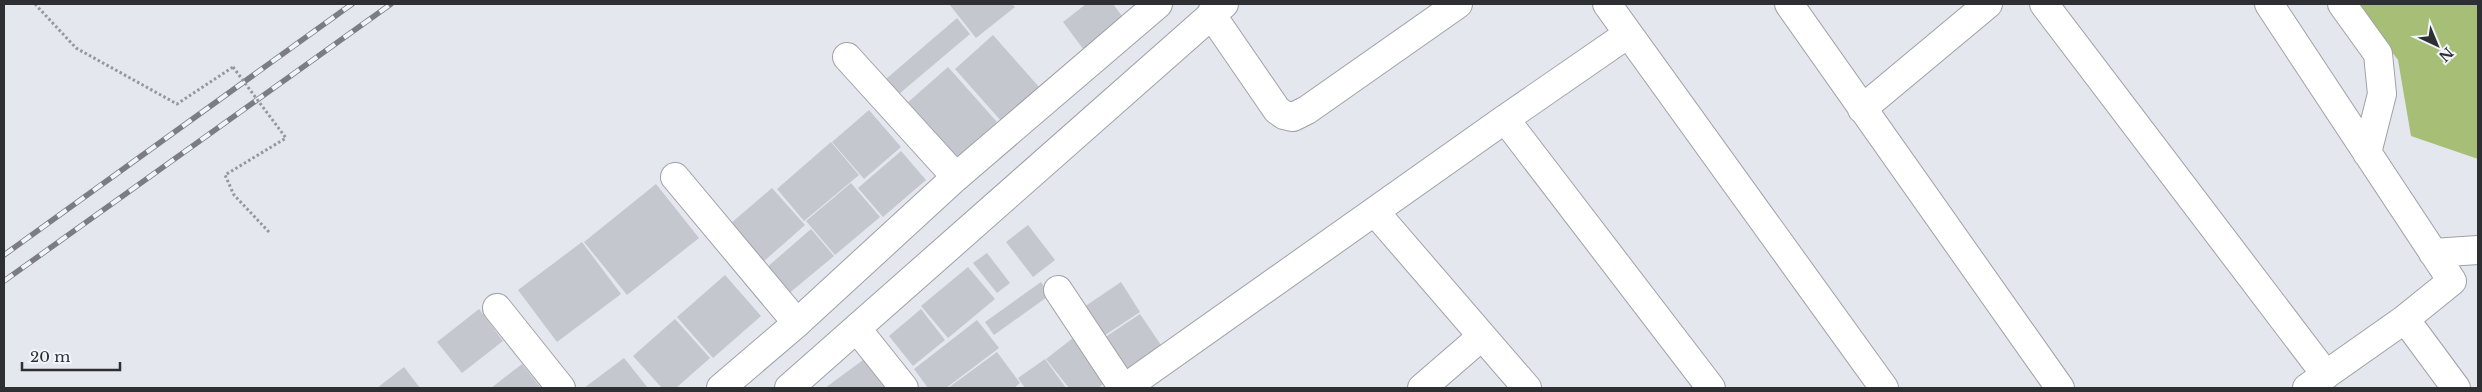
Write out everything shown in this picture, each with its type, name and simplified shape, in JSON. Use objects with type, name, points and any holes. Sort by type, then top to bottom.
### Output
[{"type":"street","points":[[721,388],[797,323],[956,177],[1158,4]]},
{"type":"street","points":[[789,388],[1217,9],[1277,110],[1284,115],[1293,117],[1344,85],[1458,4]]},
{"type":"street","points":[[1607,4],[1884,388]]},
{"type":"street","points":[[1789,4],[2060,388]]},
{"type":"street","points":[[1862,109],[1988,4]]},
{"type":"street","points":[[2044,4],[2317,382],[2405,319],[2452,281],[2269,4]]},
{"type":"street","points":[[2342,4],[2378,54],[2382,94],[2367,152]]},
{"type":"street","points":[[1058,290],[1124,388],[1628,34]]},
{"type":"street","points":[[847,57],[956,177]]},
{"type":"street","points":[[1505,119],[1711,388]]},
{"type":"street","points":[[675,177],[797,323]]},
{"type":"street","points":[[1375,212],[1527,388]]},
{"type":"street","points":[[2433,253],[2478,250]]},
{"type":"street","points":[[498,308],[561,388]]},
{"type":"street","points":[[2405,319],[2456,388]]},
{"type":"street","points":[[857,329],[904,388]]},
{"type":"street","points":[[1422,388],[1481,337]]},
{"type":"path","points":[[35,4],[76,48],[176,104],[233,67],[286,138],[224,175],[234,195],[270,232]]},
{"type":"green space","points":[[2356,4],[2478,4],[2478,159],[2411,136],[2398,60]]},
{"type":"building","points":[[949,4],[1012,4],[1015,7],[976,38]]},
{"type":"building","points":[[1086,4],[1113,4],[1125,20],[1084,50],[1063,22]]},
{"type":"building","points":[[957,18],[970,34],[899,94],[886,79]]},
{"type":"building","points":[[993,35],[1040,88],[1002,122],[955,69]]},
{"type":"building","points":[[948,67],[997,122],[956,159],[906,104]]},
{"type":"building","points":[[869,110],[901,147],[864,179],[832,142]]},
{"type":"building","points":[[831,142],[859,175],[804,221],[777,189]]},
{"type":"building","points":[[901,151],[926,180],[883,217],[858,188]]},
{"type":"building","points":[[851,183],[880,217],[835,255],[806,221]]},
{"type":"building","points":[[656,184],[699,238],[627,295],[584,242]]},
{"type":"building","points":[[772,188],[805,225],[763,262],[730,224]]},
{"type":"building","points":[[1028,225],[1055,260],[1033,277],[1006,242]]},
{"type":"building","points":[[811,229],[834,256],[787,295],[765,269]]},
{"type":"building","points":[[582,242],[621,294],[557,342],[518,290]]},
{"type":"building","points":[[987,253],[1010,283],[997,293],[973,263]]},
{"type":"building","points":[[968,267],[995,299],[948,338],[921,306]]},
{"type":"building","points":[[725,275],[761,316],[713,358],[677,317]]},
{"type":"building","points":[[1041,282],[1050,295],[994,335],[985,322]]},
{"type":"building","points":[[1121,282],[1140,312],[1102,337],[1084,307]]},
{"type":"building","points":[[479,309],[503,341],[462,373],[437,342]]},
{"type":"building","points":[[921,309],[945,340],[913,366],[889,336]]},
{"type":"building","points":[[1140,314],[1165,351],[1129,376],[1104,338]]},
{"type":"building","points":[[675,319],[710,358],[676,388],[662,388],[633,356]]},
{"type":"building","points":[[977,320],[999,348],[946,388],[928,388],[914,369]]},
{"type":"building","points":[[1073,338],[1106,382],[1098,388],[1069,388],[1046,359]]},
{"type":"building","points":[[997,352],[1020,383],[1014,388],[948,388]]},
{"type":"building","points":[[624,358],[648,388],[584,388]]},
{"type":"building","points":[[1045,359],[1066,388],[1025,388],[1018,378]]},
{"type":"building","points":[[863,360],[885,388],[825,388]]},
{"type":"building","points":[[522,364],[541,388],[491,388]]},
{"type":"building","points":[[404,367],[420,388],[377,388]]},
{"type":"railway","points":[[4,255],[352,4]]},
{"type":"railway","points":[[4,281],[391,4]]}]
